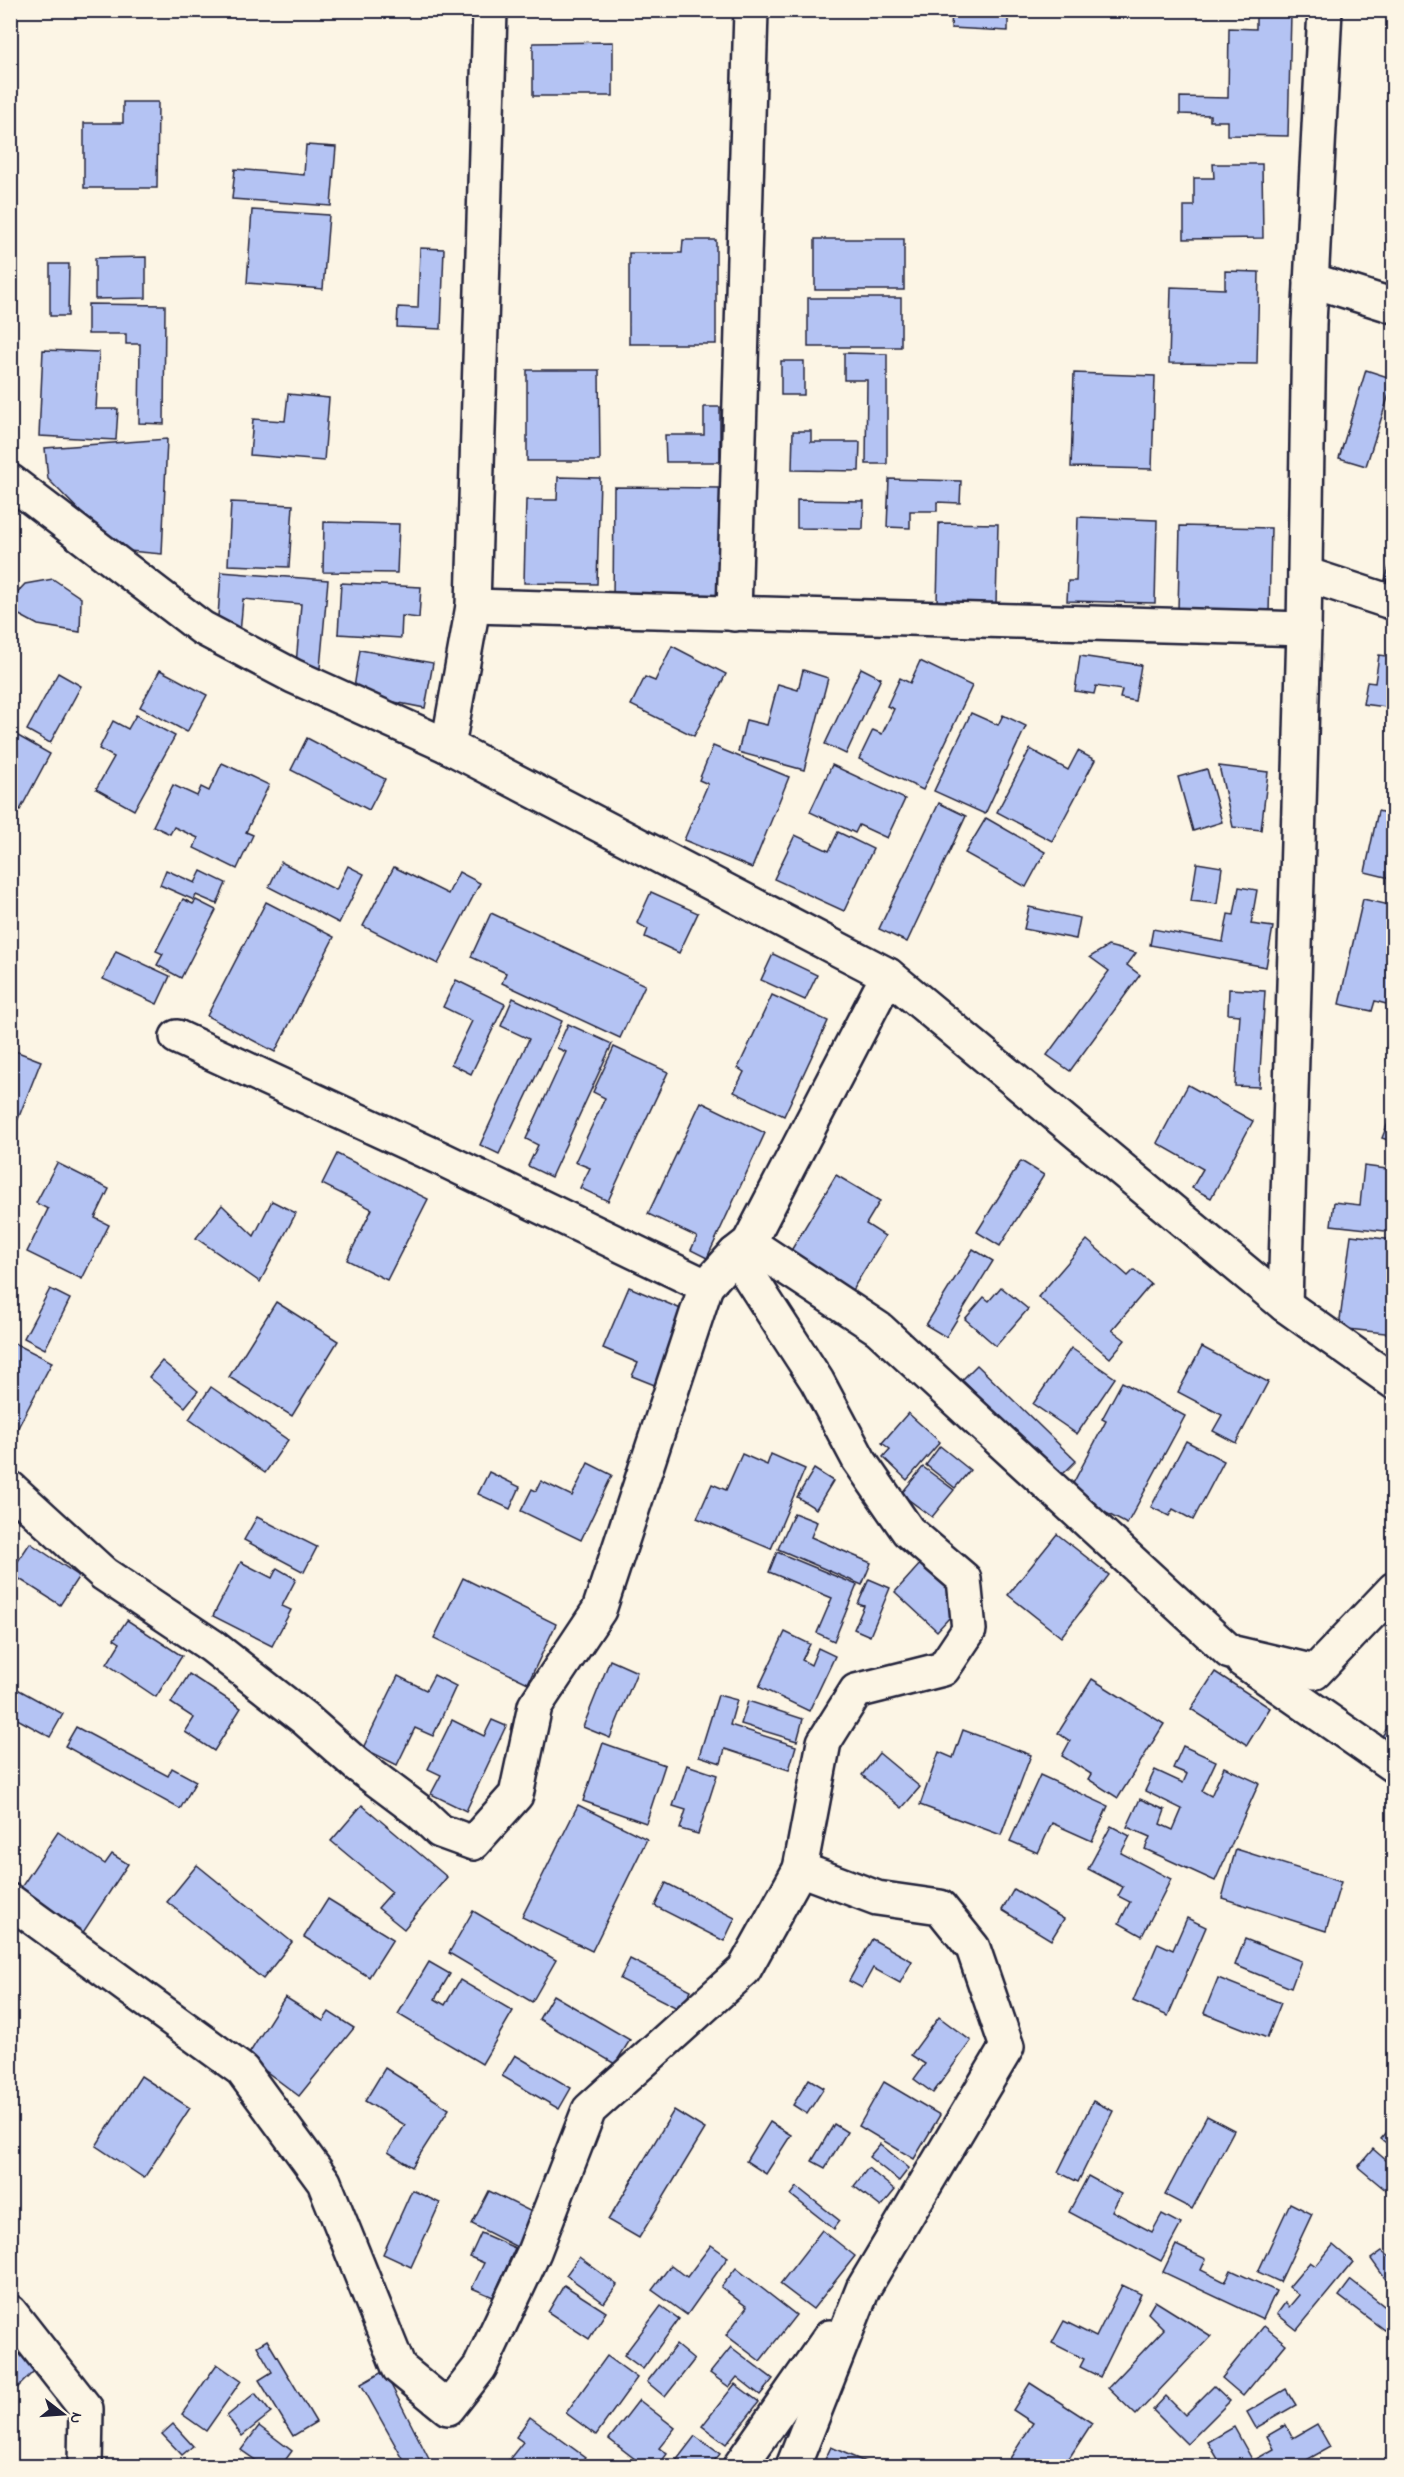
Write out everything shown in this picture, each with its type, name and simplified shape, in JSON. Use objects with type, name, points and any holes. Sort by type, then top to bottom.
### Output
[{"type":"street","points":[[448,746],[473,606],[489,10]]},
{"type":"street","points":[[734,614],[751,10]]},
{"type":"street","points":[[1285,1305],[1304,629],[1311,280],[1325,10]]},
{"type":"street","points":[[1311,280],[1394,306]]},
{"type":"street","points":[[10,481],[201,628],[293,676],[448,746],[888,975],[1285,1305],[1394,1383]]},
{"type":"street","points":[[1305,574],[1394,603]]},
{"type":"street","points":[[473,606],[1304,629]]},
{"type":"street","points":[[10,1488],[104,1574],[212,1646],[304,1718],[356,1764],[420,1812],[440,1831],[473,1843],[516,1795],[535,1706],[599,1610],[706,1286],[742,1249],[888,975]]},
{"type":"street","points":[[177,1037],[442,1159],[706,1286]]},
{"type":"street","points":[[742,1249],[879,1329],[1230,1652],[1394,1766]]},
{"type":"street","points":[[10,1901],[242,2070],[324,2182],[399,2368],[448,2408],[480,2367],[534,2252],[589,2110],[744,1970],[800,1869],[824,1742],[856,1691],[943,1669],[969,1630],[964,1579],[908,1531],[859,1460],[742,1249]]},
{"type":"street","points":[[1230,1652],[1315,1672],[1394,1589]]},
{"type":"street","points":[[741,2466],[863,2289],[1007,2047],[973,1948],[940,1907],[877,1898],[800,1869]]},
{"type":"street","points":[[793,2466],[863,2289]]},
{"type":"street","points":[[10,2312],[86,2409],[85,2466]]},
{"type":"building","points":[[952,10],[1008,10],[1008,31],[951,28]]},
{"type":"building","points":[[1256,13],[1291,14],[1288,136],[1227,135],[1227,121],[1210,121],[1210,115],[1180,114],[1180,97],[1228,98],[1229,28],[1256,29]]},
{"type":"building","points":[[613,42],[613,96],[533,96],[533,43]]},
{"type":"building","points":[[123,102],[158,102],[157,188],[84,188],[84,123],[123,123]]},
{"type":"building","points":[[306,145],[336,147],[331,206],[232,199],[235,169],[304,175]]},
{"type":"building","points":[[1213,164],[1262,164],[1263,238],[1184,239],[1184,206],[1194,206],[1194,178],[1214,178]]},
{"type":"building","points":[[252,210],[329,215],[323,289],[247,283]]},
{"type":"building","points":[[815,239],[904,239],[904,290],[815,290]]},
{"type":"building","points":[[683,240],[716,240],[716,344],[629,344],[629,253],[682,253]]},
{"type":"building","points":[[420,248],[444,249],[441,329],[397,327],[398,307],[418,308]]},
{"type":"building","points":[[146,257],[146,298],[95,299],[95,258]]},
{"type":"building","points":[[50,264],[69,264],[68,316],[50,316]]},
{"type":"building","points":[[1225,271],[1259,272],[1257,364],[1169,363],[1171,287],[1225,289]]},
{"type":"building","points":[[808,298],[901,298],[901,347],[808,347]]},
{"type":"building","points":[[88,304],[165,305],[164,424],[139,423],[140,344],[126,344],[126,334],[88,334]]},
{"type":"building","points":[[43,350],[99,352],[96,409],[118,409],[116,440],[39,436]]},
{"type":"building","points":[[844,353],[887,354],[887,464],[866,464],[867,380],[844,380]]},
{"type":"building","points":[[781,361],[804,361],[804,395],[781,395]]},
{"type":"building","points":[[527,370],[599,370],[600,461],[527,461]]},
{"type":"building","points":[[1366,370],[1394,379],[1366,466],[1339,458]]},
{"type":"building","points":[[1074,373],[1155,376],[1152,469],[1071,467]]},
{"type":"building","points":[[288,394],[329,398],[324,461],[250,455],[253,419],[285,421]]},
{"type":"building","points":[[704,407],[720,407],[720,462],[666,462],[665,435],[704,435]]},
{"type":"building","points":[[793,431],[811,431],[811,442],[860,442],[859,471],[792,470]]},
{"type":"building","points":[[167,439],[162,554],[118,550],[48,479],[45,448]]},
{"type":"building","points":[[558,477],[600,478],[597,584],[524,583],[526,500],[557,500]]},
{"type":"building","points":[[889,479],[961,481],[960,503],[937,502],[937,511],[910,511],[910,528],[887,527]]},
{"type":"building","points":[[614,487],[723,488],[723,604],[613,603]]},
{"type":"building","points":[[797,500],[864,501],[863,529],[797,528]]},
{"type":"building","points":[[231,502],[293,505],[289,567],[228,565]]},
{"type":"building","points":[[1078,517],[1157,520],[1155,603],[1067,601],[1068,581],[1076,581]]},
{"type":"building","points":[[324,522],[399,524],[397,573],[323,572]]},
{"type":"building","points":[[939,523],[998,524],[996,604],[937,603]]},
{"type":"building","points":[[1180,526],[1271,528],[1269,614],[1178,611]]},
{"type":"building","points":[[1394,553],[1394,582],[1385,580]]},
{"type":"building","points":[[221,572],[328,580],[320,668],[296,665],[301,604],[243,599],[240,634],[217,632]]},
{"type":"building","points":[[53,579],[81,598],[80,632],[38,625],[10,610],[10,600],[25,584]]},
{"type":"building","points":[[341,583],[421,587],[419,618],[402,616],[401,638],[338,634]]},
{"type":"building","points":[[672,646],[726,674],[694,736],[631,705],[645,677],[655,681]]},
{"type":"building","points":[[360,650],[433,663],[425,708],[353,694]]},
{"type":"building","points":[[1379,655],[1394,657],[1394,708],[1363,704],[1367,682],[1375,683]]},
{"type":"building","points":[[1080,656],[1141,665],[1135,701],[1120,698],[1122,690],[1096,686],[1094,694],[1075,691]]},
{"type":"building","points":[[920,661],[972,686],[923,790],[859,759],[873,730],[882,734],[894,709],[887,706],[900,678],[910,683]]},
{"type":"building","points":[[861,668],[881,678],[846,754],[825,744]]},
{"type":"building","points":[[160,670],[207,695],[187,732],[140,707]]},
{"type":"building","points":[[803,670],[828,678],[804,770],[738,752],[746,720],[767,725],[778,684],[798,690]]},
{"type":"building","points":[[58,673],[81,686],[50,743],[27,730]]},
{"type":"building","points":[[971,713],[998,725],[1003,715],[1026,726],[985,814],[934,791]]},
{"type":"building","points":[[136,715],[175,736],[134,810],[96,789],[114,757],[99,749],[113,721],[128,729]]},
{"type":"building","points":[[11,732],[50,754],[20,810],[10,805]]},
{"type":"building","points":[[307,738],[385,779],[369,810],[291,770]]},
{"type":"building","points":[[713,746],[789,777],[752,868],[684,840],[708,784],[699,780]]},
{"type":"building","points":[[1030,749],[1068,770],[1078,751],[1095,760],[1052,841],[997,812]]},
{"type":"building","points":[[222,763],[269,785],[246,832],[253,835],[237,869],[194,848],[198,838],[174,827],[170,834],[153,826],[173,785],[197,796],[201,787],[209,791]]},
{"type":"building","points":[[832,765],[905,799],[887,838],[859,825],[855,833],[810,812]]},
{"type":"building","points":[[1219,766],[1268,772],[1261,830],[1233,827]]},
{"type":"building","points":[[1207,769],[1222,822],[1193,831],[1178,777]]},
{"type":"building","points":[[939,803],[966,816],[907,942],[879,929]]},
{"type":"building","points":[[1378,811],[1394,815],[1394,879],[1365,872]]},
{"type":"building","points":[[986,818],[1045,852],[1026,887],[965,853]]},
{"type":"building","points":[[838,832],[873,849],[844,911],[774,879],[795,835],[829,851]]},
{"type":"building","points":[[281,862],[336,890],[348,866],[364,874],[339,923],[269,887]]},
{"type":"building","points":[[1197,863],[1222,867],[1217,904],[1191,901]]},
{"type":"building","points":[[394,867],[448,894],[459,872],[480,883],[438,964],[363,926]]},
{"type":"building","points":[[166,870],[195,883],[201,871],[226,883],[217,904],[196,895],[194,900],[160,885]]},
{"type":"building","points":[[1239,887],[1257,890],[1251,924],[1273,927],[1266,967],[1150,945],[1153,929],[1223,942],[1228,914],[1234,915]]},
{"type":"building","points":[[651,892],[698,913],[679,953],[645,937],[648,929],[637,923]]},
{"type":"building","points":[[183,899],[193,904],[196,900],[216,910],[181,978],[157,965],[163,954],[156,951]]},
{"type":"building","points":[[1363,899],[1394,906],[1394,990],[1390,1005],[1375,1001],[1372,1011],[1339,1004]]},
{"type":"building","points":[[266,902],[334,937],[275,1052],[207,1016]]},
{"type":"building","points":[[1029,907],[1080,918],[1076,939],[1024,929]]},
{"type":"building","points":[[491,913],[645,985],[620,1038],[502,983],[506,973],[471,957]]},
{"type":"building","points":[[1108,946],[1136,953],[1127,965],[1140,975],[1070,1071],[1047,1055],[1109,971],[1090,957]]},
{"type":"building","points":[[116,951],[170,976],[157,1004],[103,979]]},
{"type":"building","points":[[773,954],[817,975],[805,1000],[761,980]]},
{"type":"building","points":[[456,980],[505,1004],[471,1074],[451,1064],[472,1021],[443,1007]]},
{"type":"building","points":[[1229,989],[1265,991],[1259,1087],[1235,1086],[1240,1015],[1228,1014]]},
{"type":"building","points":[[772,995],[828,1021],[784,1116],[734,1092],[744,1072],[738,1068]]},
{"type":"building","points":[[513,998],[562,1021],[499,1154],[480,1145],[529,1039],[501,1026]]},
{"type":"building","points":[[568,1024],[612,1044],[551,1177],[528,1166],[538,1145],[526,1139],[566,1052],[557,1048]]},
{"type":"building","points":[[614,1047],[668,1072],[608,1201],[580,1188],[590,1168],[575,1162],[605,1098],[593,1092]]},
{"type":"building","points":[[10,1049],[41,1061],[16,1124],[10,1122]]},
{"type":"building","points":[[1188,1085],[1253,1121],[1211,1198],[1192,1188],[1203,1169],[1157,1143]]},
{"type":"building","points":[[701,1102],[765,1133],[707,1258],[691,1250],[697,1237],[648,1214]]},
{"type":"building","points":[[1394,1108],[1394,1142],[1382,1138]]},
{"type":"building","points":[[337,1154],[428,1199],[387,1280],[347,1260],[372,1209],[322,1184]]},
{"type":"building","points":[[1021,1161],[1044,1175],[1000,1246],[977,1232]]},
{"type":"building","points":[[57,1163],[109,1189],[95,1218],[109,1225],[82,1279],[27,1252],[48,1209],[36,1203]]},
{"type":"building","points":[[1364,1166],[1394,1170],[1394,1232],[1331,1225],[1334,1202],[1360,1205]]},
{"type":"building","points":[[836,1175],[880,1201],[866,1224],[885,1236],[848,1297],[786,1259]]},
{"type":"building","points":[[272,1201],[296,1213],[260,1282],[196,1238],[222,1205],[254,1236]]},
{"type":"building","points":[[1351,1235],[1394,1240],[1394,1334],[1339,1328]]},
{"type":"building","points":[[1087,1240],[1128,1276],[1134,1270],[1151,1284],[1112,1330],[1125,1340],[1110,1358],[1038,1297]]},
{"type":"building","points":[[973,1249],[993,1261],[946,1337],[926,1325]]},
{"type":"building","points":[[629,1287],[688,1312],[657,1386],[632,1376],[638,1363],[603,1348]]},
{"type":"building","points":[[1001,1287],[1028,1309],[996,1346],[965,1319],[984,1297],[989,1301]]},
{"type":"building","points":[[50,1289],[70,1299],[45,1349],[24,1338]]},
{"type":"building","points":[[276,1302],[338,1341],[292,1416],[229,1377]]},
{"type":"building","points":[[10,1341],[52,1362],[10,1443]]},
{"type":"building","points":[[1202,1347],[1268,1382],[1236,1443],[1213,1431],[1222,1415],[1178,1392]]},
{"type":"building","points":[[1071,1348],[1115,1378],[1077,1434],[1033,1404]]},
{"type":"building","points":[[162,1361],[198,1391],[185,1407],[149,1377]]},
{"type":"building","points":[[977,1365],[1076,1461],[1061,1476],[962,1380]]},
{"type":"building","points":[[1122,1382],[1185,1416],[1127,1524],[1068,1493],[1106,1421],[1102,1419]]},
{"type":"building","points":[[211,1387],[288,1440],[265,1473],[189,1419]]},
{"type":"building","points":[[908,1413],[940,1442],[907,1480],[883,1457],[890,1449],[882,1443]]},
{"type":"building","points":[[1186,1441],[1224,1461],[1193,1520],[1173,1509],[1169,1516],[1151,1507]]},
{"type":"building","points":[[940,1446],[970,1470],[955,1488],[926,1465]]},
{"type":"building","points":[[742,1454],[767,1465],[771,1454],[805,1469],[771,1549],[697,1518],[712,1484],[726,1490]]},
{"type":"building","points":[[588,1463],[612,1475],[581,1540],[521,1511],[532,1489],[536,1491],[541,1481],[572,1496]]},
{"type":"building","points":[[923,1467],[954,1490],[932,1517],[901,1494]]},
{"type":"building","points":[[814,1469],[833,1481],[816,1509],[797,1497]]},
{"type":"building","points":[[489,1472],[520,1487],[510,1509],[478,1494]]},
{"type":"building","points":[[794,1513],[817,1522],[811,1537],[871,1563],[862,1585],[778,1549]]},
{"type":"building","points":[[257,1517],[317,1547],[304,1572],[244,1540]]},
{"type":"building","points":[[1057,1534],[1109,1575],[1061,1637],[1008,1595]]},
{"type":"building","points":[[30,1543],[79,1576],[60,1605],[10,1573]]},
{"type":"building","points":[[777,1552],[857,1585],[834,1641],[817,1633],[832,1598],[769,1572]]},
{"type":"building","points":[[241,1562],[272,1578],[277,1568],[296,1579],[282,1606],[291,1610],[272,1646],[213,1616]]},
{"type":"building","points":[[921,1563],[964,1602],[937,1631],[895,1592]]},
{"type":"building","points":[[463,1578],[556,1624],[528,1683],[434,1638]]},
{"type":"building","points":[[869,1579],[890,1588],[870,1636],[854,1629],[864,1606],[858,1604]]},
{"type":"building","points":[[127,1620],[182,1656],[156,1697],[107,1664],[120,1643],[114,1639]]},
{"type":"building","points":[[785,1632],[810,1644],[802,1660],[811,1665],[818,1648],[835,1656],[809,1711],[759,1687]]},
{"type":"building","points":[[610,1660],[637,1672],[610,1738],[583,1727]]},
{"type":"building","points":[[1215,1672],[1270,1708],[1247,1745],[1191,1709]]},
{"type":"building","points":[[189,1674],[241,1708],[214,1751],[185,1732],[194,1718],[171,1703]]},
{"type":"building","points":[[434,1675],[456,1686],[433,1736],[415,1728],[397,1765],[363,1748],[398,1676],[426,1690]]},
{"type":"building","points":[[1092,1679],[1164,1724],[1118,1798],[1088,1779],[1091,1774],[1062,1756],[1070,1741],[1058,1733]]},
{"type":"building","points":[[10,1685],[63,1714],[50,1737],[10,1715]]},
{"type":"building","points":[[718,1695],[737,1700],[730,1725],[796,1746],[789,1770],[725,1749],[721,1763],[699,1756]]},
{"type":"building","points":[[748,1701],[803,1719],[797,1741],[741,1724]]},
{"type":"building","points":[[1394,1718],[1394,1755],[1377,1744]]},
{"type":"building","points":[[452,1720],[484,1736],[492,1720],[506,1726],[466,1811],[431,1794],[441,1775],[428,1769]]},
{"type":"building","points":[[76,1727],[168,1776],[172,1768],[196,1781],[180,1809],[65,1746]]},
{"type":"building","points":[[963,1730],[1031,1755],[1001,1835],[920,1805],[939,1752],[953,1758]]},
{"type":"building","points":[[603,1743],[665,1765],[646,1823],[583,1801]]},
{"type":"building","points":[[1183,1746],[1216,1761],[1202,1791],[1211,1796],[1224,1767],[1259,1783],[1215,1881],[1145,1849],[1150,1837],[1127,1827],[1140,1799],[1165,1810],[1160,1824],[1173,1830],[1182,1809],[1145,1791],[1155,1770],[1183,1783],[1187,1774],[1173,1768]]},
{"type":"building","points":[[879,1753],[920,1787],[902,1808],[862,1775]]},
{"type":"building","points":[[687,1765],[717,1775],[698,1834],[680,1829],[686,1810],[673,1806]]},
{"type":"building","points":[[1040,1775],[1108,1806],[1092,1841],[1052,1823],[1038,1853],[1010,1841]]},
{"type":"building","points":[[362,1805],[447,1877],[404,1929],[378,1908],[392,1892],[331,1841]]},
{"type":"building","points":[[578,1805],[647,1839],[592,1951],[522,1917]]},
{"type":"building","points":[[1111,1826],[1130,1836],[1121,1853],[1171,1879],[1142,1936],[1119,1923],[1130,1902],[1118,1896],[1123,1887],[1088,1869]]},
{"type":"building","points":[[58,1832],[105,1864],[112,1854],[128,1864],[82,1934],[18,1892]]},
{"type":"building","points":[[1236,1849],[1341,1882],[1326,1931],[1222,1898]]},
{"type":"building","points":[[197,1865],[292,1942],[263,1979],[167,1902]]},
{"type":"building","points":[[666,1883],[735,1918],[724,1941],[655,1906]]},
{"type":"building","points":[[1014,1889],[1064,1919],[1051,1940],[1002,1910]]},
{"type":"building","points":[[328,1899],[393,1939],[369,1977],[304,1937]]},
{"type":"building","points":[[473,1911],[556,1960],[532,2002],[449,1953]]},
{"type":"building","points":[[1187,1918],[1206,1927],[1168,2016],[1133,2001],[1158,1943],[1173,1950]]},
{"type":"building","points":[[872,1939],[912,1961],[900,1983],[873,1968],[862,1988],[849,1981]]},
{"type":"building","points":[[1245,1939],[1301,1961],[1291,1988],[1235,1965]]},
{"type":"building","points":[[630,1959],[691,1990],[681,2010],[620,1979]]},
{"type":"building","points":[[429,1962],[450,1974],[435,1999],[445,2005],[460,1980],[513,2011],[482,2064],[398,2014]]},
{"type":"building","points":[[1218,1978],[1281,2003],[1267,2038],[1204,2013]]},
{"type":"building","points":[[553,1995],[630,2040],[615,2064],[539,2019]]},
{"type":"building","points":[[285,1997],[323,2021],[329,2012],[354,2028],[299,2096],[247,2057]]},
{"type":"building","points":[[939,2017],[971,2041],[933,2093],[914,2079],[925,2064],[911,2055]]},
{"type":"building","points":[[515,2055],[571,2088],[559,2109],[502,2076]]},
{"type":"building","points":[[385,2068],[449,2109],[412,2167],[388,2152],[405,2125],[365,2101]]},
{"type":"building","points":[[141,2076],[190,2108],[144,2178],[96,2146]]},
{"type":"building","points":[[809,2079],[824,2088],[807,2114],[793,2105]]},
{"type":"building","points":[[884,2082],[940,2115],[914,2159],[859,2126]]},
{"type":"building","points":[[1093,2101],[1113,2111],[1078,2182],[1058,2172]]},
{"type":"building","points":[[674,2110],[705,2129],[639,2238],[608,2220]]},
{"type":"building","points":[[1207,2116],[1234,2130],[1192,2209],[1165,2195]]},
{"type":"building","points":[[770,2122],[791,2135],[766,2174],[746,2161]]},
{"type":"building","points":[[834,2124],[847,2132],[825,2168],[812,2161]]},
{"type":"building","points":[[1394,2124],[1394,2149],[1381,2139]]},
{"type":"building","points":[[880,2144],[909,2168],[899,2181],[869,2157]]},
{"type":"building","points":[[1373,2149],[1394,2167],[1394,2197],[1358,2167]]},
{"type":"building","points":[[868,2168],[895,2190],[881,2207],[854,2186]]},
{"type":"building","points":[[1088,2176],[1121,2194],[1112,2211],[1152,2232],[1162,2214],[1181,2224],[1161,2261],[1069,2212]]},
{"type":"building","points":[[797,2187],[840,2221],[834,2229],[791,2195]]},
{"type":"building","points":[[412,2190],[440,2203],[411,2267],[383,2254]]},
{"type":"building","points":[[489,2191],[540,2216],[523,2250],[472,2224]]},
{"type":"building","points":[[1290,2203],[1312,2214],[1280,2282],[1258,2272]]},
{"type":"building","points":[[822,2230],[855,2256],[813,2309],[780,2284]]},
{"type":"building","points":[[481,2233],[515,2248],[493,2297],[472,2288],[484,2263],[470,2257]]},
{"type":"building","points":[[711,2245],[728,2257],[687,2315],[652,2290],[671,2265],[687,2277]]},
{"type":"building","points":[[1176,2245],[1206,2259],[1201,2270],[1225,2282],[1231,2270],[1276,2291],[1263,2319],[1163,2272]]},
{"type":"building","points":[[1333,2245],[1353,2262],[1297,2330],[1277,2314],[1285,2303],[1289,2307],[1299,2295],[1289,2287],[1310,2262],[1316,2266]]},
{"type":"building","points":[[1382,2251],[1394,2260],[1394,2291],[1371,2259]]},
{"type":"building","points":[[579,2257],[617,2285],[604,2303],[566,2275]]},
{"type":"building","points":[[736,2268],[796,2315],[760,2361],[726,2335],[747,2307],[721,2287]]},
{"type":"building","points":[[1351,2280],[1388,2309],[1394,2305],[1394,2325],[1384,2330],[1339,2296]]},
{"type":"building","points":[[564,2285],[606,2312],[589,2339],[548,2312]]},
{"type":"building","points":[[1122,2285],[1141,2294],[1100,2377],[1080,2367],[1084,2359],[1052,2343],[1064,2321],[1096,2337]]},
{"type":"building","points":[[1155,2301],[1211,2336],[1136,2415],[1108,2388],[1164,2329],[1148,2313]]},
{"type":"building","points":[[661,2306],[679,2319],[643,2369],[624,2355]]},
{"type":"building","points":[[1264,2326],[1286,2344],[1243,2396],[1222,2378]]},
{"type":"building","points":[[10,2336],[40,2365],[10,2395]]},
{"type":"building","points":[[267,2340],[316,2422],[293,2436],[259,2380],[272,2372],[257,2346]]},
{"type":"building","points":[[676,2345],[694,2360],[665,2397],[647,2382]]},
{"type":"building","points":[[731,2347],[773,2379],[760,2395],[737,2377],[729,2387],[710,2373]]},
{"type":"building","points":[[607,2356],[637,2378],[596,2435],[566,2413]]},
{"type":"building","points":[[217,2364],[241,2381],[206,2431],[182,2414]]},
{"type":"building","points":[[384,2371],[431,2463],[428,2466],[407,2466],[361,2384]]},
{"type":"building","points":[[1030,2383],[1092,2423],[1064,2466],[1005,2466],[1033,2423],[1013,2410]]},
{"type":"building","points":[[735,2384],[759,2402],[726,2444],[702,2426]]},
{"type":"building","points":[[1214,2386],[1230,2401],[1187,2444],[1153,2410],[1166,2396],[1185,2415]]},
{"type":"building","points":[[1286,2389],[1296,2405],[1256,2428],[1247,2412]]},
{"type":"building","points":[[255,2393],[271,2413],[242,2436],[227,2416]]},
{"type":"building","points":[[639,2400],[675,2428],[659,2448],[667,2454],[658,2466],[644,2466],[609,2439]]},
{"type":"building","points":[[530,2417],[585,2457],[578,2466],[504,2466],[523,2442],[516,2437]]},
{"type":"building","points":[[173,2424],[193,2446],[182,2455],[162,2434]]},
{"type":"building","points":[[1317,2424],[1330,2447],[1296,2466],[1222,2466],[1208,2442],[1234,2427],[1253,2461],[1274,2449],[1267,2436],[1286,2425],[1293,2438]]},
{"type":"building","points":[[259,2426],[292,2451],[281,2466],[255,2466],[258,2462],[241,2450]]},
{"type":"building","points":[[695,2436],[720,2454],[710,2466],[672,2466]]},
{"type":"building","points":[[831,2447],[874,2466],[822,2466]]},
{"type":"building","points":[[164,2461],[165,2466],[144,2466]]}]
